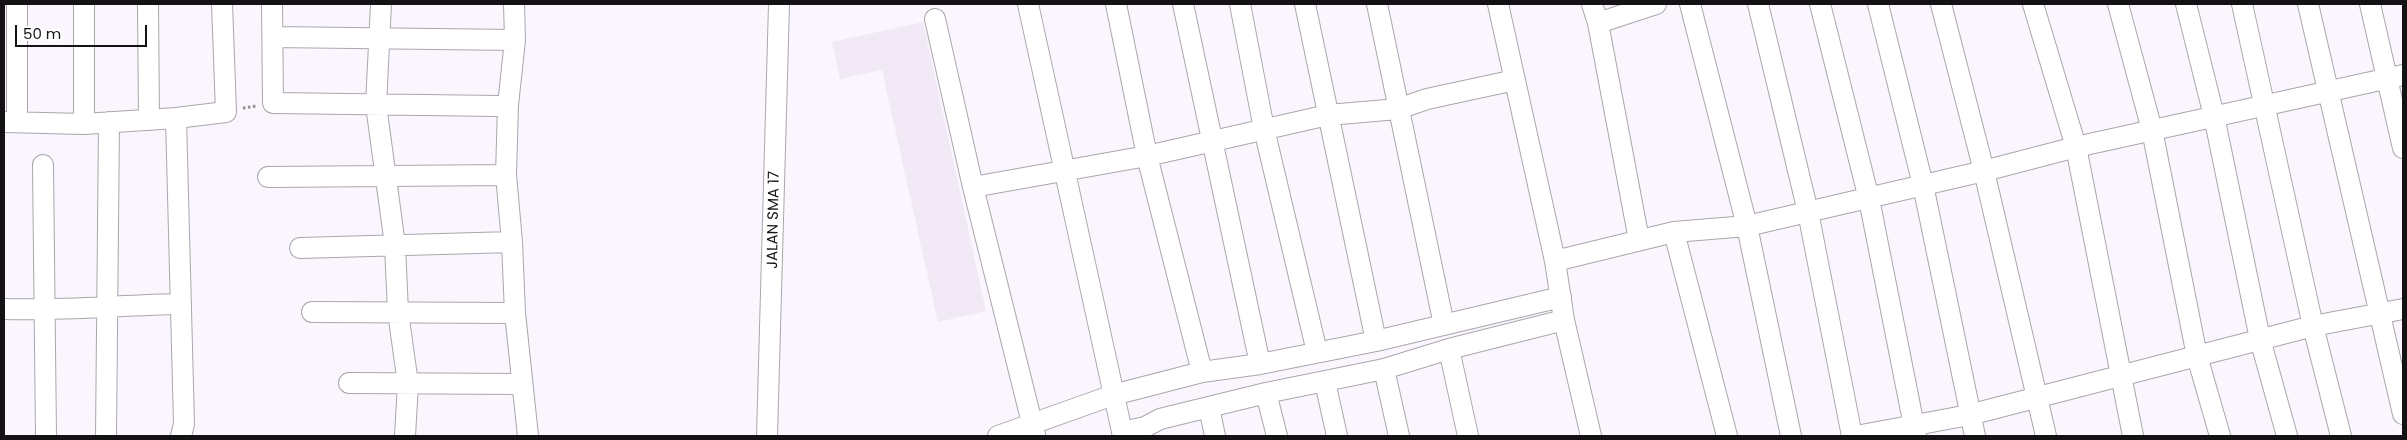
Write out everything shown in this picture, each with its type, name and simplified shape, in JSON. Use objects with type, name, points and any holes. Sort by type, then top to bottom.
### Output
[{"type":"street","points":[[17,4],[10,122],[84,124],[176,118],[226,112],[222,4]]},
{"type":"street","points":[[84,4],[84,124]]},
{"type":"street","points":[[148,4],[149,120]]},
{"type":"street","points":[[272,4],[273,103],[508,105]]},
{"type":"street","points":[[382,4],[376,105],[379,139],[395,245],[398,312],[408,384],[405,436]]},
{"type":"street","points":[[514,4],[514,40],[508,105],[506,175],[512,242],[515,313],[528,436]]},
{"type":"street","name":"JALAN SMA 17","points":[[767,436],[779,4]]},
{"type":"street","points":[[1028,4],[1113,396],[1123,434],[1160,419],[1266,393],[1384,369],[1448,349],[1564,320]]},
{"type":"street","points":[[1116,4],[1147,156],[1202,372]]},
{"type":"street","points":[[1183,4],[1260,364]]},
{"type":"street","points":[[1240,4],[1264,129],[1317,352]]},
{"type":"street","points":[[1305,4],[1376,341]]},
{"type":"street","points":[[1377,4],[1444,325]]},
{"type":"street","points":[[1498,4],[1555,261],[1564,320],[1591,436]]},
{"type":"street","points":[[1639,240],[1595,13],[1656,4]]},
{"type":"street","points":[[1690,4],[1747,226],[1791,436]]},
{"type":"street","points":[[1758,4],[1808,212],[1852,436]]},
{"type":"street","points":[[1820,4],[1869,199],[1915,431]]},
{"type":"street","points":[[1878,4],[1923,185],[1969,415],[1975,436]]},
{"type":"street","points":[[1941,4],[1984,172],[2046,436]]},
{"type":"street","points":[[2033,4],[2076,146],[2133,436]]},
{"type":"street","points":[[2118,4],[2152,130],[2197,356],[2220,436]]},
{"type":"street","points":[[2186,4],[2214,116],[2260,339],[2287,436]]},
{"type":"street","points":[[2242,4],[2313,326],[2341,436]]},
{"type":"street","points":[[2308,4],[2330,91],[2378,312],[2403,414]]},
{"type":"street","points":[[2370,4],[2395,77],[2403,148]]},
{"type":"street","points":[[935,19],[973,187],[1034,430]]},
{"type":"street","points":[[273,37],[514,40]]},
{"type":"street","points":[[1555,261],[1674,232],[1747,226],[1984,172],[2076,146],[2395,77]]},
{"type":"street","points":[[973,187],[1147,156],[1328,115],[1398,109],[1427,99],[1515,80]]},
{"type":"street","points":[[176,118],[184,424],[181,436]]},
{"type":"street","points":[[106,436],[109,122]]},
{"type":"street","points":[[43,165],[46,436]]},
{"type":"street","points":[[268,177],[506,175]]},
{"type":"street","points":[[1674,232],[1727,436]]},
{"type":"street","points":[[300,248],[512,242]]},
{"type":"street","points":[[998,436],[1034,430],[1113,396],[1202,372],[1260,364],[1376,341],[1561,297]]},
{"type":"street","points":[[4,309],[44,310],[107,305],[181,304]]},
{"type":"street","points":[[1856,436],[1915,431],[1969,415],[2260,339],[2378,312],[2403,309]]},
{"type":"street","points":[[312,312],[515,313]]},
{"type":"street","points":[[1448,349],[1468,436]]},
{"type":"street","points":[[1384,369],[1399,436]]},
{"type":"street","points":[[1325,382],[1337,436]]},
{"type":"street","points":[[349,383],[522,384]]},
{"type":"street","points":[[1266,393],[1277,436]]},
{"type":"street","points":[[1209,407],[1215,436]]},
{"type":"path","points":[[226,112],[273,103]]},
{"type":"shaded area","points":[[923,22],[986,311],[938,322],[882,70],[840,79],[832,42]]}]
